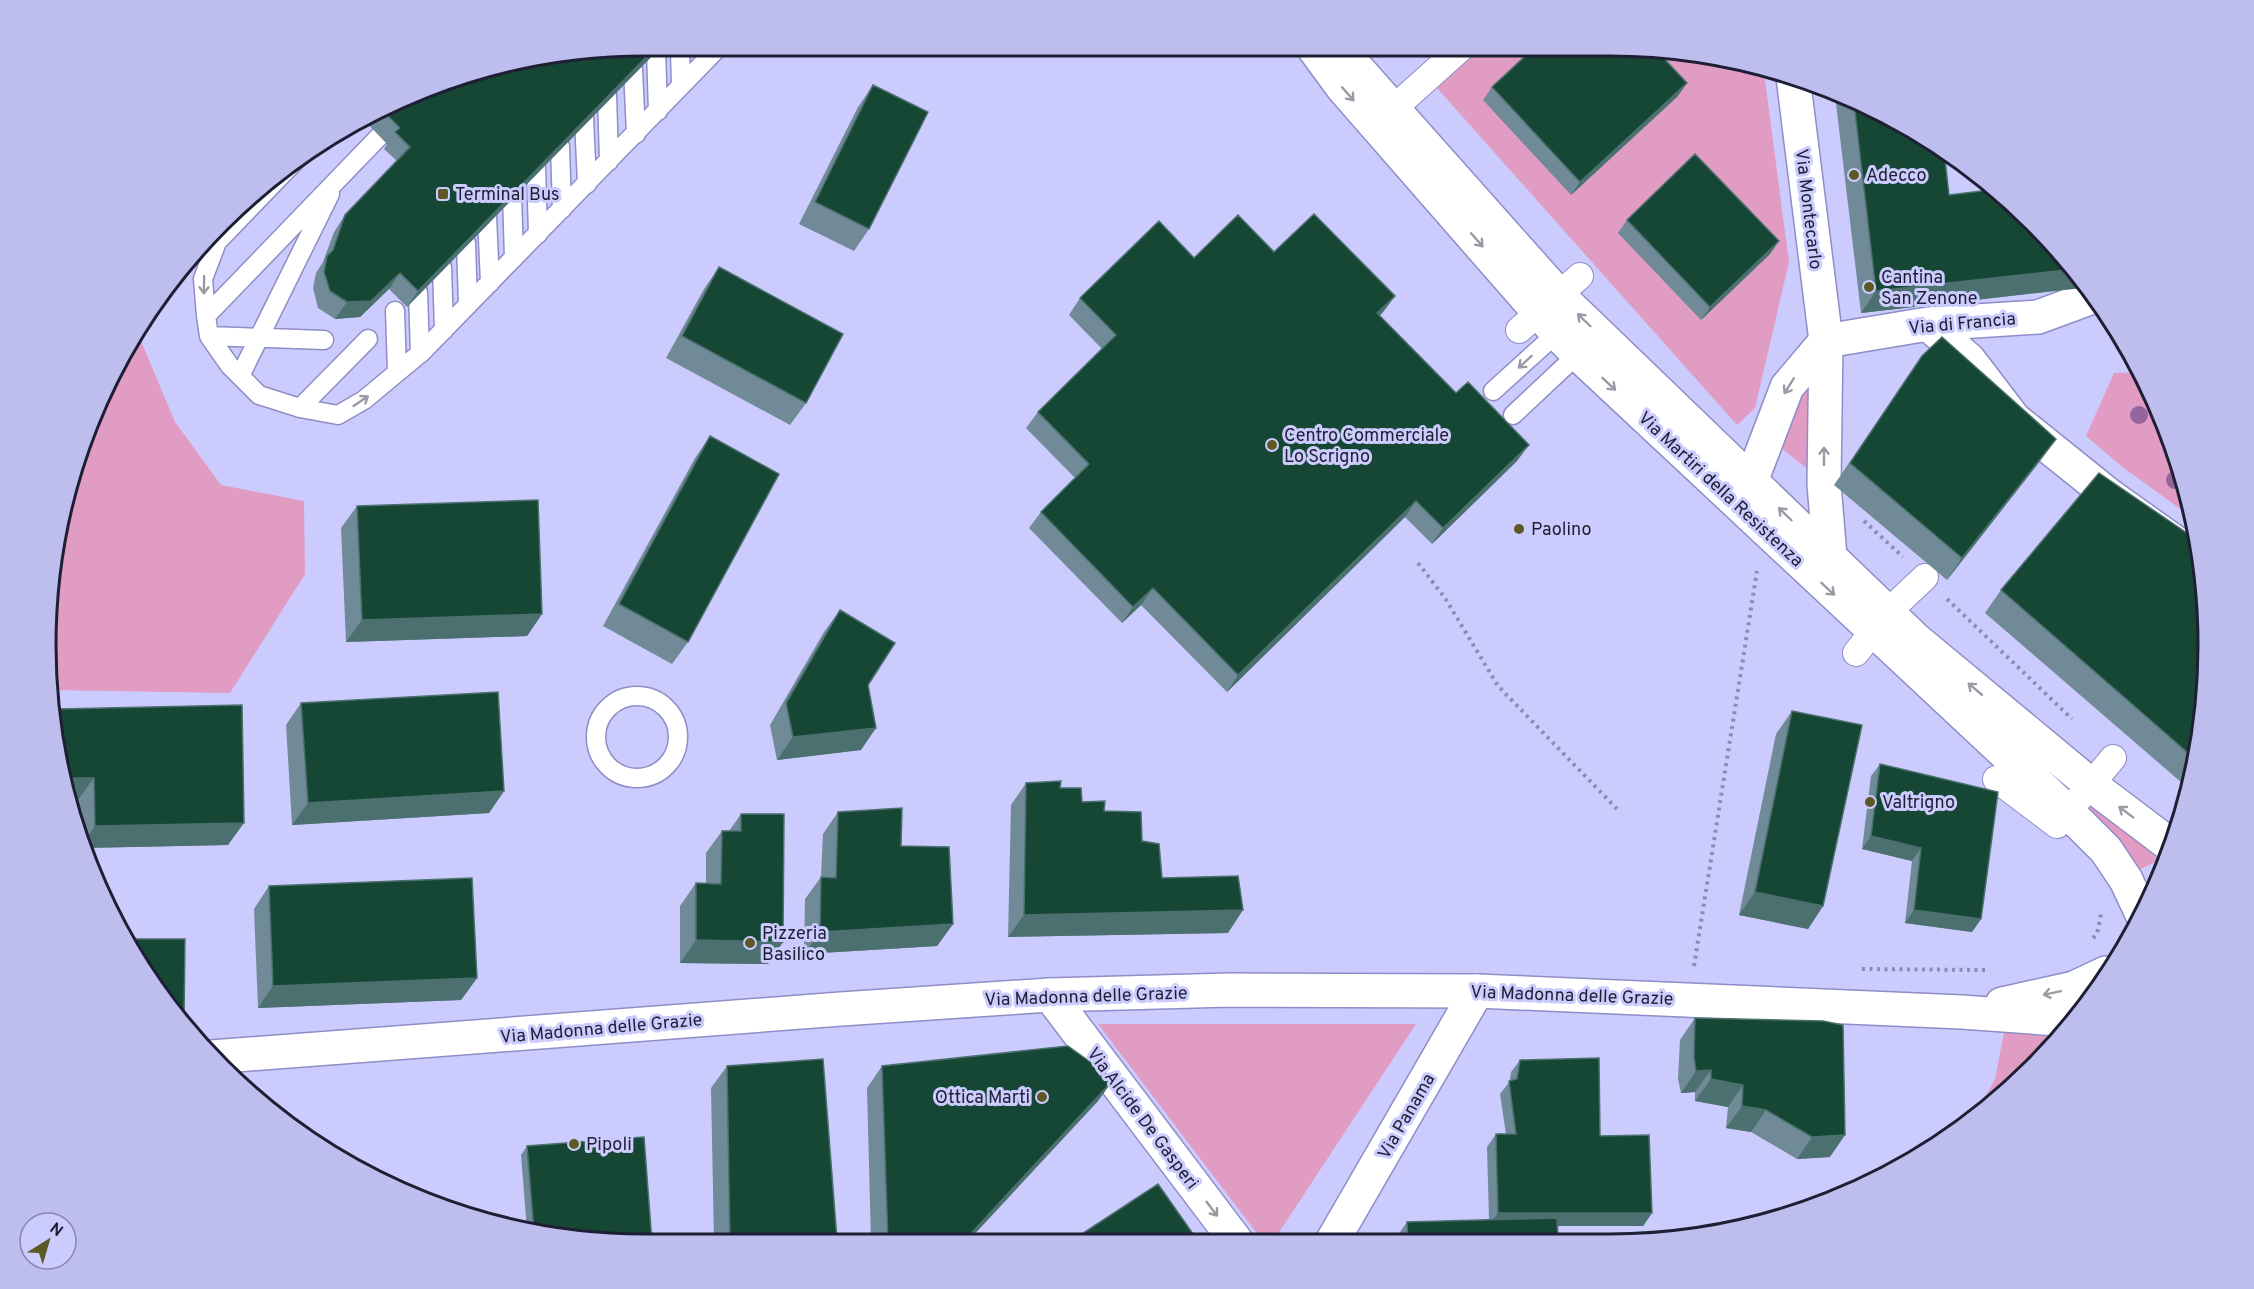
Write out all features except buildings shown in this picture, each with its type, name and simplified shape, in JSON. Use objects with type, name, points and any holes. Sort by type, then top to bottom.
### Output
[{"type":"main road","name":"Via Martiri della Resistenza","points":[[1319,56],[1343,88],[1555,317],[1872,632],[1984,731],[2106,850],[2126,880],[2138,905]]},
{"type":"main road","name":"Via Martiri della Resistenza","points":[[1346,56],[1393,109],[1555,317],[1744,475],[1830,557],[1872,632]]},
{"type":"main road","name":"Via Montecarlo","points":[[1794,86],[1826,341],[1824,484],[1830,557]]},
{"type":"main road","name":"Via di Francia","points":[[1826,341],[1928,324],[2038,317],[2087,299]]},
{"type":"main road","points":[[1928,324],[1969,360],[2014,419],[2109,496],[2191,553]]},
{"type":"main road","points":[[1744,475],[1755,471],[1787,387],[1826,341]]},
{"type":"main road","name":"Via Martiri della Resistenza","points":[[1872,632],[1915,639],[2091,785],[2165,841]]},
{"type":"main road","name":"Via Madonna delle Grazie","points":[[1962,1012],[2074,988],[2094,978]]},
{"type":"main road","name":"Via Madonna delle Grazie","points":[[223,1056],[1050,995],[1230,990],[1477,990],[1962,1012],[2063,1019]]},
{"type":"main road","name":"Via Panama","points":[[1336,1234],[1477,990]]},
{"type":"main road","name":"Via Alcide De Gasperi","points":[[1050,995],[1231,1234]]},
{"type":"street","points":[[1393,109],[1452,56]]},
{"type":"street","points":[[1872,632],[1925,577]]},
{"type":"street","points":[[1996,779],[2057,825],[2113,758]]},
{"type":"lane","points":[[656,56],[658,111]]},
{"type":"lane","points":[[680,56],[681,86]]},
{"type":"lane","points":[[252,206],[217,242],[203,279],[209,336],[230,366],[259,394],[300,408],[338,415],[364,400],[420,354],[636,134],[708,56]]},
{"type":"lane","points":[[633,69],[636,134]]},
{"type":"lane","points":[[607,94],[609,161]]},
{"type":"lane","points":[[206,316],[411,104]]},
{"type":"lane","points":[[585,118],[587,184]]},
{"type":"lane","points":[[560,146],[562,209]]},
{"type":"lane","points":[[536,167],[538,234]]},
{"type":"lane","points":[[240,376],[338,179]]},
{"type":"lane","points":[[512,194],[514,258]]},
{"type":"lane","points":[[487,216],[490,283]]},
{"type":"lane","points":[[465,243],[468,305]]},
{"type":"lane","points":[[442,267],[444,330]]},
{"type":"lane","points":[[418,292],[420,354]]},
{"type":"lane","points":[[395,311],[397,371]]},
{"type":"lane","points":[[1493,391],[1555,317]]},
{"type":"lane","points":[[1513,415],[1555,317]]},
{"type":"lane","points":[[209,336],[324,340]]},
{"type":"lane","points":[[300,408],[368,339]]},
{"type":"lane","points":[[631,696],[644,696],[668,710],[676,722],[679,735],[677,748],[663,770],[651,777],[639,779],[625,777],[612,771],[603,761],[597,748],[597,728],[606,709],[618,700],[631,696]]},
{"type":"path","points":[[1418,562],[1445,598],[1498,686],[1618,810]]},
{"type":"path","points":[[1705,967],[1694,967],[1758,566],[1767,574]]},
{"type":"path","points":[[2089,943],[2097,934],[2102,911]]},
{"type":"path","points":[[1857,969],[1997,970]]},
{"type":"shaded area","points":[[1471,56],[1648,57],[1724,67],[1765,77],[1789,262],[1755,408],[1737,425],[1437,88]]},
{"type":"shaded area","points":[[141,340],[175,422],[221,485],[304,501],[305,574],[230,693],[58,690],[57,606],[67,530],[87,455],[100,419]]},
{"type":"shaded area","points":[[2132,372],[2138,384],[2167,455],[2182,510],[2121,466],[2086,436],[2114,373]]},
{"type":"shaded area","points":[[1810,374],[1809,470],[1780,447]]},
{"type":"shaded area","points":[[2093,800],[2157,861],[2135,872],[2086,808]]},
{"type":"shaded area","points":[[1098,1024],[1416,1024],[1278,1234],[1257,1234]]},
{"type":"shaded area","points":[[2004,1032],[2053,1032],[2026,1061],[1985,1098],[1995,1079]]},
{"type":"place","name":"Adecco","points":[[1854,175]]},
{"type":"place","name":"Terminal Bus","points":[[443,194]]},
{"type":"place","name":"Cantina San Zenone","points":[[1869,287]]},
{"type":"place","name":"Centro Commerciale Lo Scrigno","points":[[1272,445]]},
{"type":"place","name":"Paolino","points":[[1519,529]]},
{"type":"place","name":"Valtrigno","points":[[1870,802]]},
{"type":"place","name":"Pizzeria Basilico","points":[[750,943]]},
{"type":"place","name":"Ottica Marti","points":[[1042,1097]]},
{"type":"place","name":"Pipoli","points":[[574,1144]]}]
